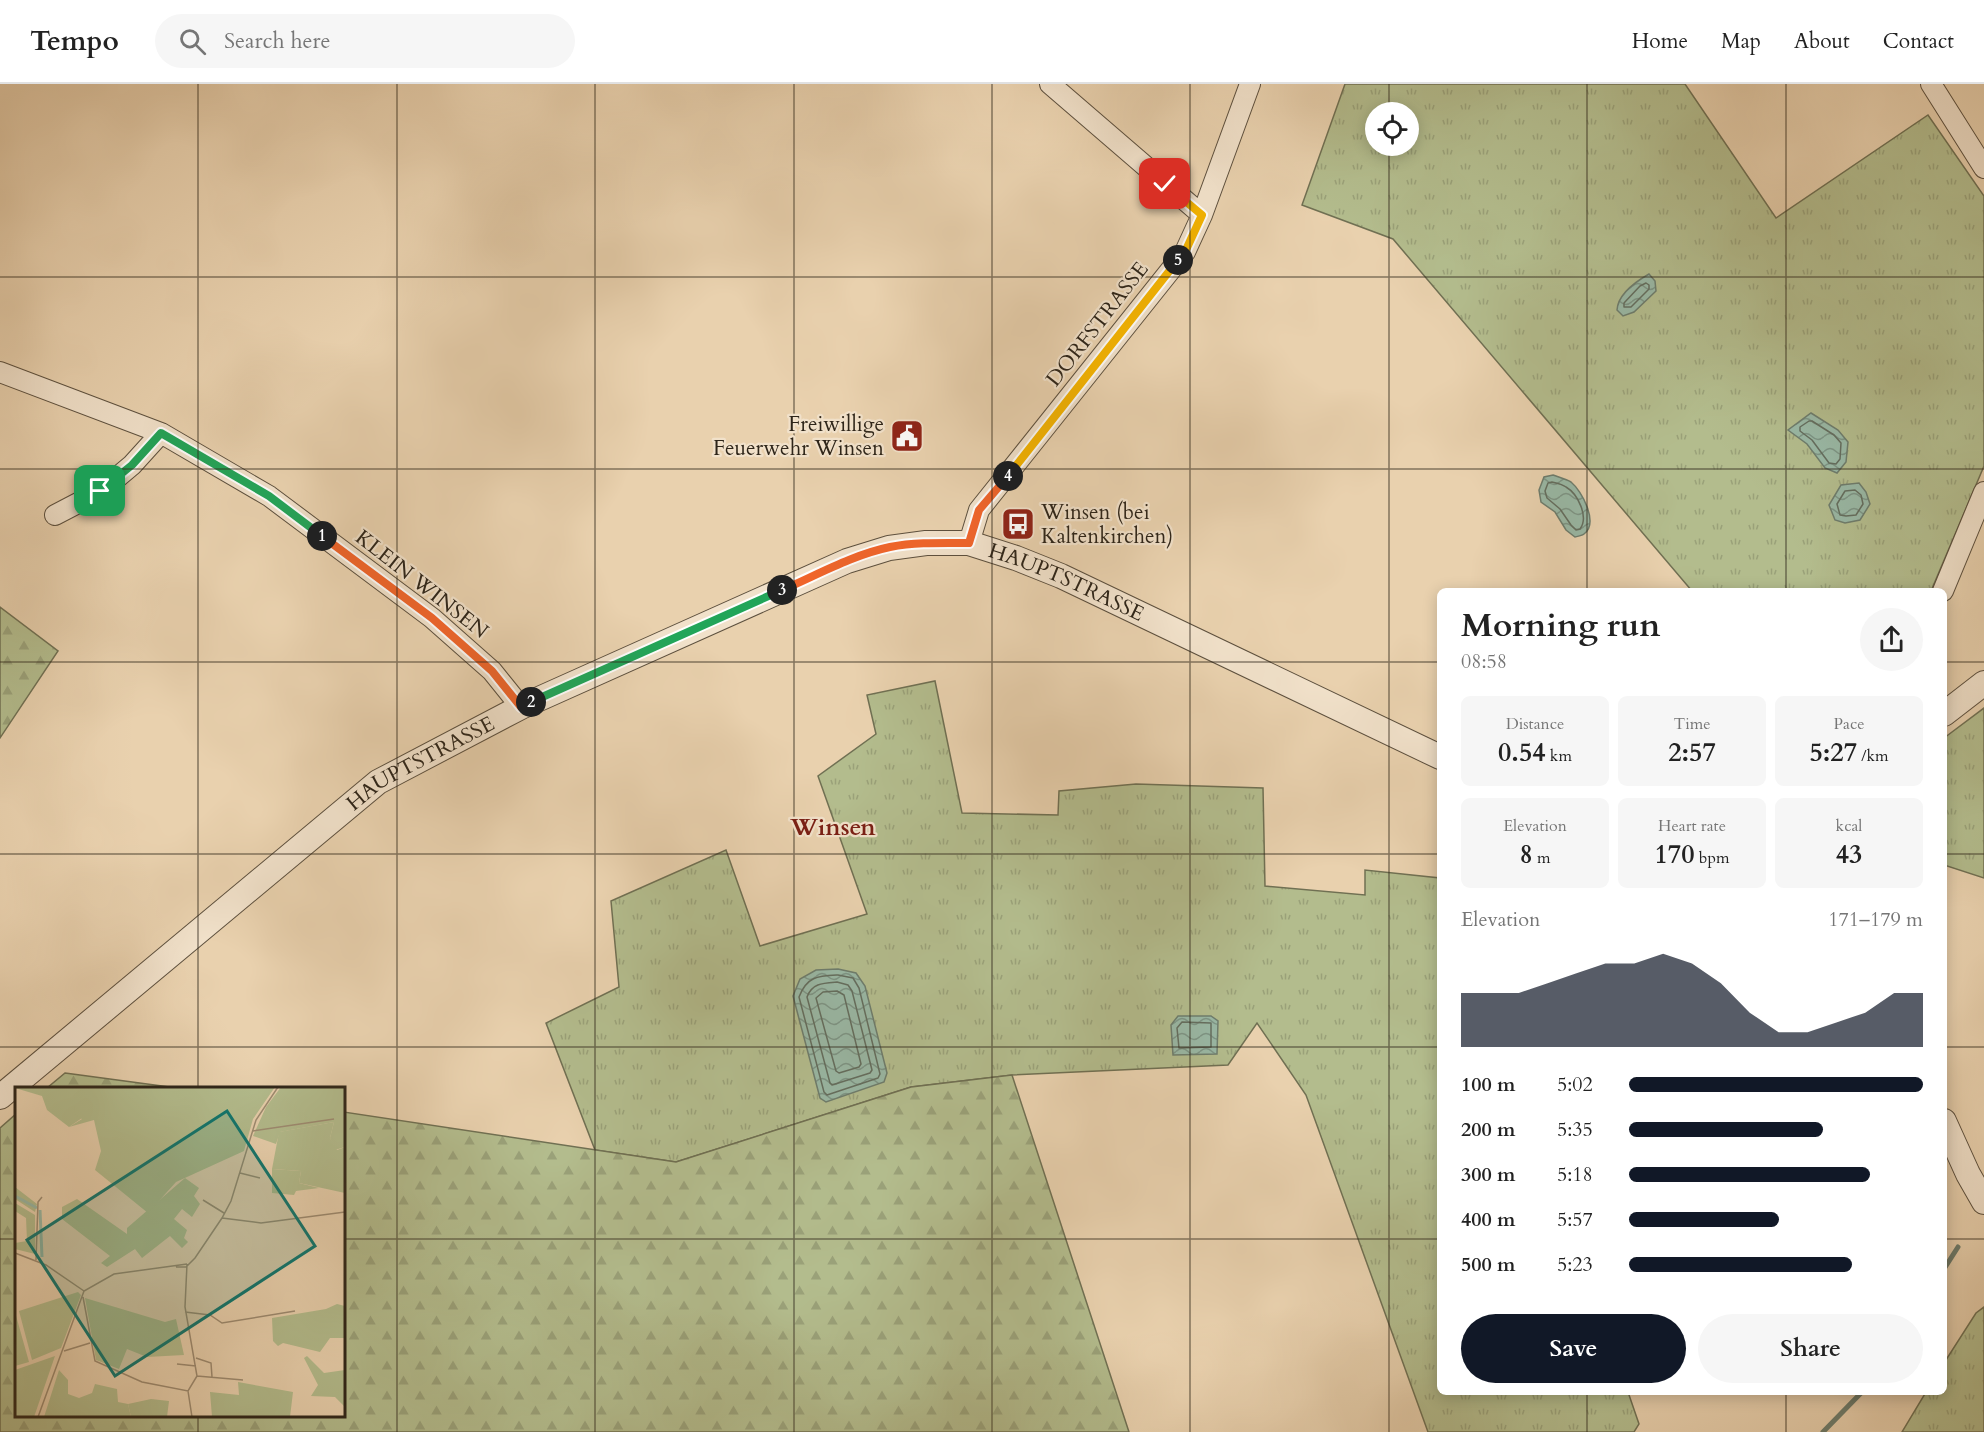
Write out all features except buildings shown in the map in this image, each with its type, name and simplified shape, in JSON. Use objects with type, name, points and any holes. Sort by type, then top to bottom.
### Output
[{"type":"street","points":[[1050,84],[1202,215]]},
{"type":"street","name":"DORFSTRASSE","points":[[969,543],[979,510],[1185,252],[1202,215],[1250,84]]},
{"type":"street","points":[[1930,84],[1984,168]]},
{"type":"street","name":"KLEIN WINSEN","points":[[0,372],[161,433],[269,496],[432,618],[492,671],[521,707]]},
{"type":"street","points":[[55,515],[100,491],[132,465],[161,433]]},
{"type":"street","points":[[1944,588],[1984,492]]},
{"type":"street","name":"HAUPTSTRASSE","points":[[0,1097],[378,782],[521,707],[847,561],[888,548],[926,543],[969,543],[1016,558],[1061,576],[1437,756]]},
{"type":"street","points":[[1947,712],[1984,683]]},
{"type":"street","points":[[1947,1128],[1968,1174],[1984,1202]]},
{"type":"green space","points":[[1345,84],[1685,84],[1776,218],[1928,115],[1984,196],[1984,466],[1932,588],[1689,588],[1393,239],[1302,205]]},
{"type":"green space","points":[[0,607],[58,651],[0,738]]},
{"type":"green space","points":[[935,681],[962,813],[1058,815],[1059,791],[1136,784],[1263,788],[1265,886],[1365,895],[1365,870],[1437,878],[1437,1395],[1629,1395],[1639,1424],[1634,1432],[1428,1432],[1306,1095],[1257,1023],[1228,1065],[1012,1075],[911,1087],[676,1162],[595,1150],[546,1023],[619,987],[611,901],[726,850],[760,946],[867,914],[818,776],[876,734],[867,695]]},
{"type":"green space","points":[[1984,708],[1984,878],[1947,866],[1947,736]]},
{"type":"green space","points":[[65,1073],[170,1087],[48,1087]]},
{"type":"green space","points":[[1012,1075],[1129,1432],[0,1432],[0,1128],[15,1115],[15,1417],[345,1417],[345,1112],[676,1162],[911,1087]]},
{"type":"green space","points":[[1984,1307],[1984,1432],[1902,1432],[1924,1395],[1947,1395],[1947,1358],[1976,1313]]},
{"type":"water","points":[[1649,274],[1655,281],[1656,291],[1634,312],[1623,316],[1617,310],[1620,299],[1633,285]]},
{"type":"water","points":[[1811,413],[1838,430],[1848,442],[1846,462],[1837,473],[1825,468],[1807,444],[1788,430]]},
{"type":"water","points":[[1553,475],[1571,482],[1580,492],[1587,507],[1590,523],[1583,534],[1575,537],[1566,530],[1555,512],[1541,502],[1539,490],[1544,477]]},
{"type":"water","points":[[1859,483],[1866,492],[1870,504],[1860,520],[1845,523],[1835,520],[1829,505],[1841,485]]},
{"type":"water","points":[[838,969],[856,973],[865,986],[887,1073],[884,1082],[826,1102],[820,1098],[793,996],[800,979],[816,970]]},
{"type":"water","points":[[1178,1016],[1211,1016],[1218,1021],[1217,1054],[1173,1055],[1171,1025]]},
{"type":"waterway","points":[[1947,1264],[1958,1247]]},
{"type":"waterway","points":[[1823,1432],[1859,1395]]},
{"type":"place","name":"Freiwillige Feuerwehr Winsen","points":[[907,436]]},
{"type":"place","name":"Winsen (bei Kaltenkirchen)","points":[[1018,524]]},
{"type":"district","name":"Winsen","points":[[833,827]]},
{"type":"route","points":[[100,491],[132,465],[161,433],[269,496],[432,618],[492,671],[521,707],[847,561],[888,548],[926,543],[969,543],[979,510],[1185,252],[1202,215],[1165,184]]}]
